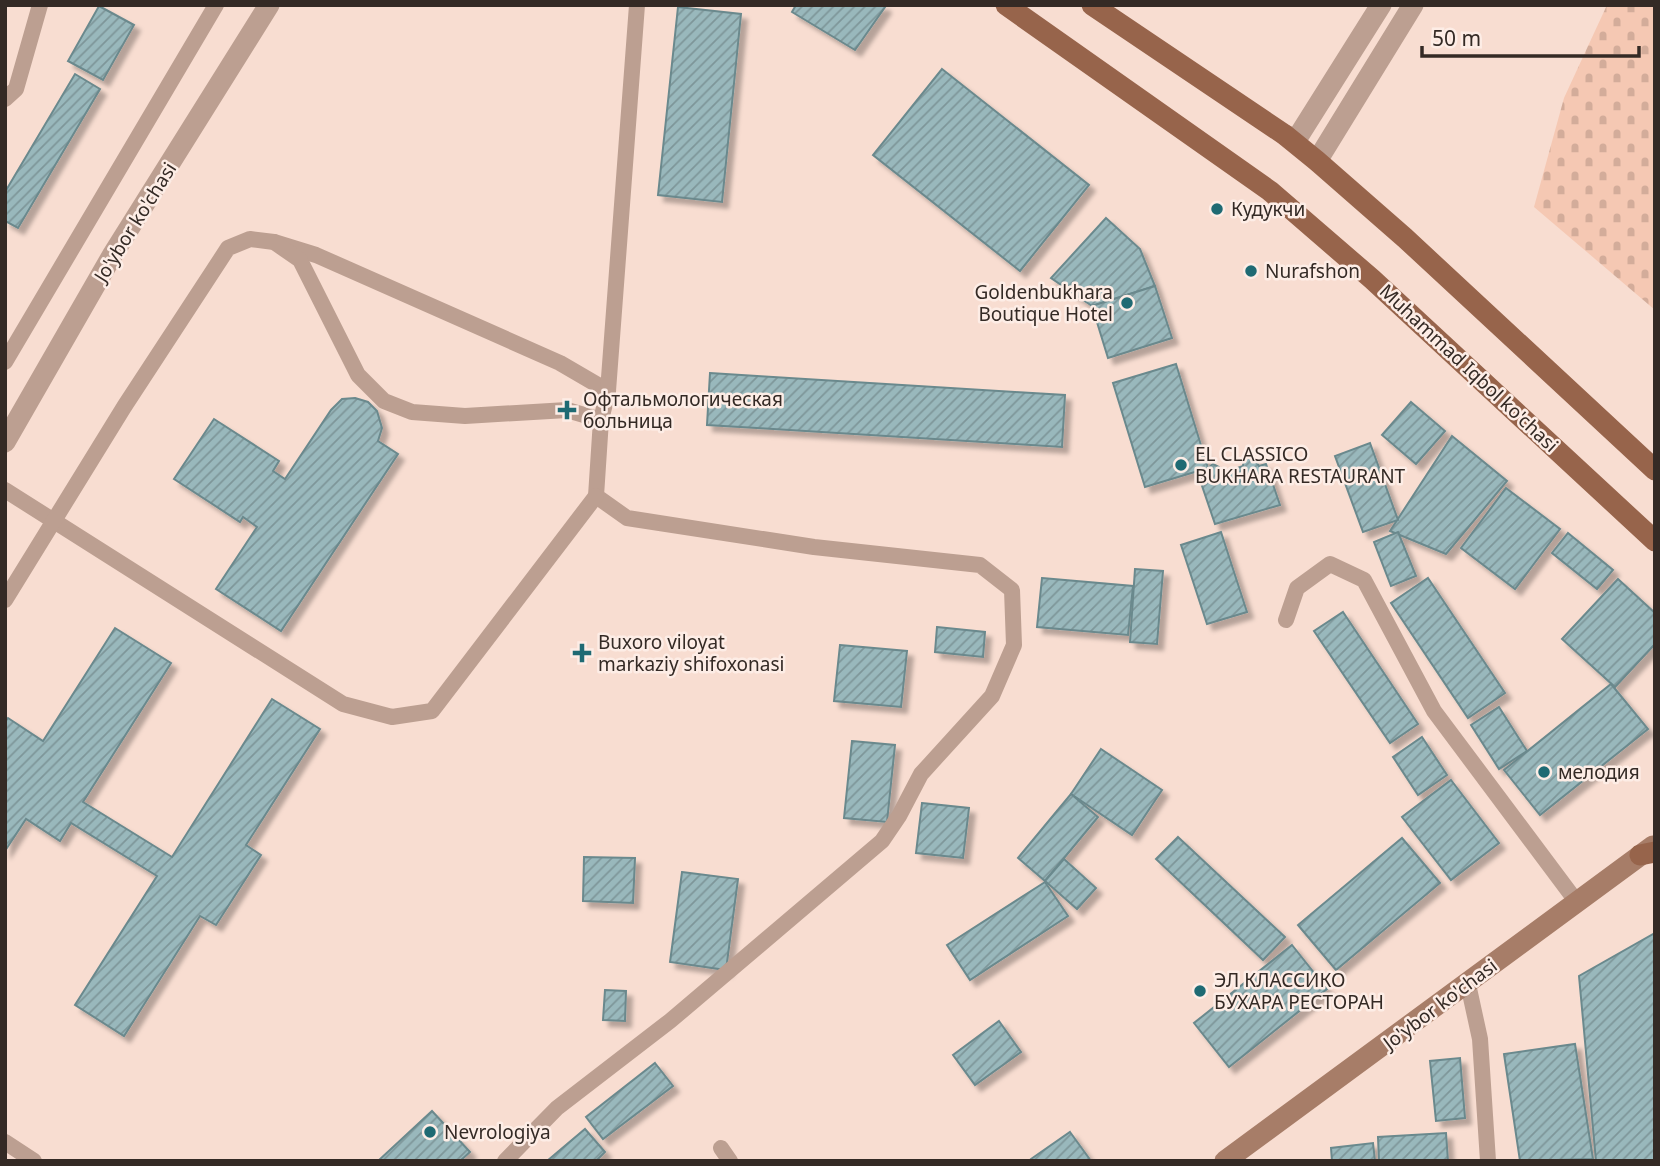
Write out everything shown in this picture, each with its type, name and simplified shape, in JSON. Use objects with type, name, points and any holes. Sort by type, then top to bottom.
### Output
[{"type":"main road","name":"Muhammad Iqbol ko'chasi","points":[[1006,5],[1270,191],[1372,279],[1655,541]]},
{"type":"main road","points":[[1092,5],[1285,135],[1317,161],[1405,238],[1655,470]]},
{"type":"street","name":"Jo'ybor ko'chasi","points":[[5,442],[113,254],[269,5]]},
{"type":"street","points":[[1285,135],[1296,140],[1381,5]]},
{"type":"street","points":[[1317,161],[1413,5]]},
{"type":"street","name":"Jo'ybor ko'chasi","points":[[1225,1161],[1468,984],[1576,901],[1650,851]]},
{"type":"lane","points":[[5,99],[16,89],[40,5]]},
{"type":"lane","points":[[5,362],[216,5]]},
{"type":"lane","points":[[5,490],[343,704],[391,717],[432,711],[596,496],[601,420],[608,391],[637,5]]},
{"type":"lane","points":[[5,600],[124,407],[228,248],[250,239],[274,242],[316,255],[560,363],[608,391]]},
{"type":"lane","points":[[274,242],[300,260],[358,375],[384,401],[412,412],[465,416],[567,410],[601,420]]},
{"type":"lane","points":[[505,1161],[557,1108],[670,1021],[881,841],[899,816],[921,774],[992,696],[1014,645],[1012,590],[980,565],[814,547],[626,518],[596,496]]},
{"type":"lane","points":[[1286,620],[1297,588],[1330,564],[1364,579],[1434,711],[1576,901]]},
{"type":"lane","points":[[1468,984],[1480,1040],[1488,1161]]},
{"type":"lane","points":[[5,1142],[34,1161]]},
{"type":"green space","points":[[1607,5],[1655,5],[1655,310],[1534,207],[1564,98]]},
{"type":"building","points":[[796,5],[885,7],[855,50],[792,12]]},
{"type":"building","points":[[99,6],[134,25],[103,80],[68,61]]},
{"type":"building","points":[[678,7],[741,14],[722,202],[658,195]]},
{"type":"building","points":[[942,69],[1089,185],[1020,271],[873,155]]},
{"type":"building","points":[[75,74],[100,89],[18,228],[5,221],[5,192]]},
{"type":"building","points":[[1106,218],[1140,249],[1155,286],[1092,306],[1051,278]]},
{"type":"building","points":[[1155,286],[1172,338],[1108,358],[1092,306]]},
{"type":"building","points":[[1176,364],[1208,468],[1145,487],[1113,383]]},
{"type":"building","points":[[710,373],[1065,395],[1062,447],[707,425]]},
{"type":"building","points":[[355,398],[368,402],[377,411],[382,428],[378,441],[398,454],[281,631],[216,589],[257,527],[243,517],[240,522],[174,479],[214,419],[279,461],[273,471],[285,479],[331,410],[342,399]]},
{"type":"building","points":[[1411,402],[1445,431],[1416,464],[1382,435]]},
{"type":"building","points":[[1452,436],[1507,481],[1446,554],[1390,531]]},
{"type":"building","points":[[1370,443],[1398,520],[1363,532],[1335,456]]},
{"type":"building","points":[[1251,454],[1259,466],[1266,464],[1280,505],[1215,524],[1199,477],[1208,475],[1208,468],[1213,464],[1224,473],[1243,466],[1244,456]]},
{"type":"building","points":[[1506,488],[1560,529],[1515,589],[1461,548]]},
{"type":"building","points":[[1221,532],[1247,612],[1207,624],[1181,545]]},
{"type":"building","points":[[1398,532],[1416,576],[1391,586],[1374,542]]},
{"type":"building","points":[[1568,533],[1613,570],[1597,589],[1552,553]]},
{"type":"building","points":[[1135,569],[1163,571],[1157,644],[1130,642]]},
{"type":"building","points":[[1042,578],[1133,586],[1128,635],[1037,627]]},
{"type":"building","points":[[1428,578],[1505,693],[1468,718],[1391,603]]},
{"type":"building","points":[[1618,579],[1655,613],[1655,644],[1615,687],[1562,639]]},
{"type":"building","points":[[1343,612],[1418,724],[1390,743],[1314,631]]},
{"type":"building","points":[[937,627],[985,632],[983,657],[935,652]]},
{"type":"building","points":[[115,628],[171,663],[83,802],[172,857],[272,699],[320,729],[246,845],[261,855],[216,925],[200,916],[124,1036],[75,1005],[157,876],[71,823],[60,841],[26,819],[5,851],[5,722],[8,718],[43,741]]},
{"type":"building","points":[[840,645],[907,651],[901,707],[834,701]]},
{"type":"building","points":[[1611,684],[1648,729],[1540,815],[1504,770]]},
{"type":"building","points":[[1499,707],[1527,751],[1499,769],[1471,725]]},
{"type":"building","points":[[1422,737],[1447,775],[1418,795],[1393,757]]},
{"type":"building","points":[[852,741],[895,745],[887,822],[844,818]]},
{"type":"building","points":[[1101,749],[1162,790],[1132,835],[1071,794]]},
{"type":"building","points":[[1451,780],[1499,843],[1451,880],[1402,817]]},
{"type":"building","points":[[1071,794],[1098,817],[1045,881],[1018,858]]},
{"type":"building","points":[[922,803],[969,808],[963,858],[916,853]]},
{"type":"building","points":[[1178,837],[1285,937],[1263,960],[1156,859]]},
{"type":"building","points":[[1402,838],[1440,883],[1336,970],[1298,925]]},
{"type":"building","points":[[584,857],[635,858],[633,903],[583,901]]},
{"type":"building","points":[[1064,859],[1096,888],[1077,909],[1045,881]]},
{"type":"building","points":[[682,872],[738,879],[726,970],[670,962]]},
{"type":"building","points":[[1045,882],[1068,916],[970,980],[947,945]]},
{"type":"building","points":[[1655,933],[1655,1161],[1596,1161],[1579,976]]},
{"type":"building","points":[[1292,945],[1327,989],[1229,1067],[1194,1023]]},
{"type":"building","points":[[605,990],[626,991],[625,1021],[603,1020]]},
{"type":"building","points":[[999,1021],[1021,1052],[975,1085],[953,1055]]},
{"type":"building","points":[[1575,1044],[1593,1159],[1520,1161],[1504,1054]]},
{"type":"building","points":[[1460,1058],[1465,1118],[1436,1121],[1430,1061]]},
{"type":"building","points":[[655,1063],[673,1086],[603,1139],[586,1117]]},
{"type":"building","name":"Nevrologiya","points":[[432,1111],[470,1152],[460,1161],[378,1161]]},
{"type":"building","points":[[585,1129],[605,1152],[596,1161],[547,1161]]},
{"type":"building","points":[[1070,1132],[1091,1161],[1032,1161],[1031,1159]]},
{"type":"building","points":[[1446,1133],[1448,1161],[1379,1161],[1378,1137]]},
{"type":"building","points":[[1373,1143],[1375,1161],[1332,1161],[1331,1148]]},
{"type":"place","name":"Кудукчи","points":[[1217,209]]},
{"type":"place","name":"Nurafshon","points":[[1251,271]]},
{"type":"place","name":"Goldenbukhara Boutique Hotel","points":[[1127,303]]},
{"type":"place","name":"Офтальмологическая больница","points":[[567,410]]},
{"type":"place","name":"EL CLASSICO BUKHARA RESTAURANT","points":[[1181,465]]},
{"type":"place","name":"Buxoro viloyat markaziy shifoxonasi","points":[[582,653]]},
{"type":"place","name":"мелодия","points":[[1544,772]]},
{"type":"place","name":"ЭЛ КЛАССИКО БУХАРА РЕСТОРАН","points":[[1200,991]]},
{"type":"place","name":"Nevrologiya","points":[[430,1132]]}]
